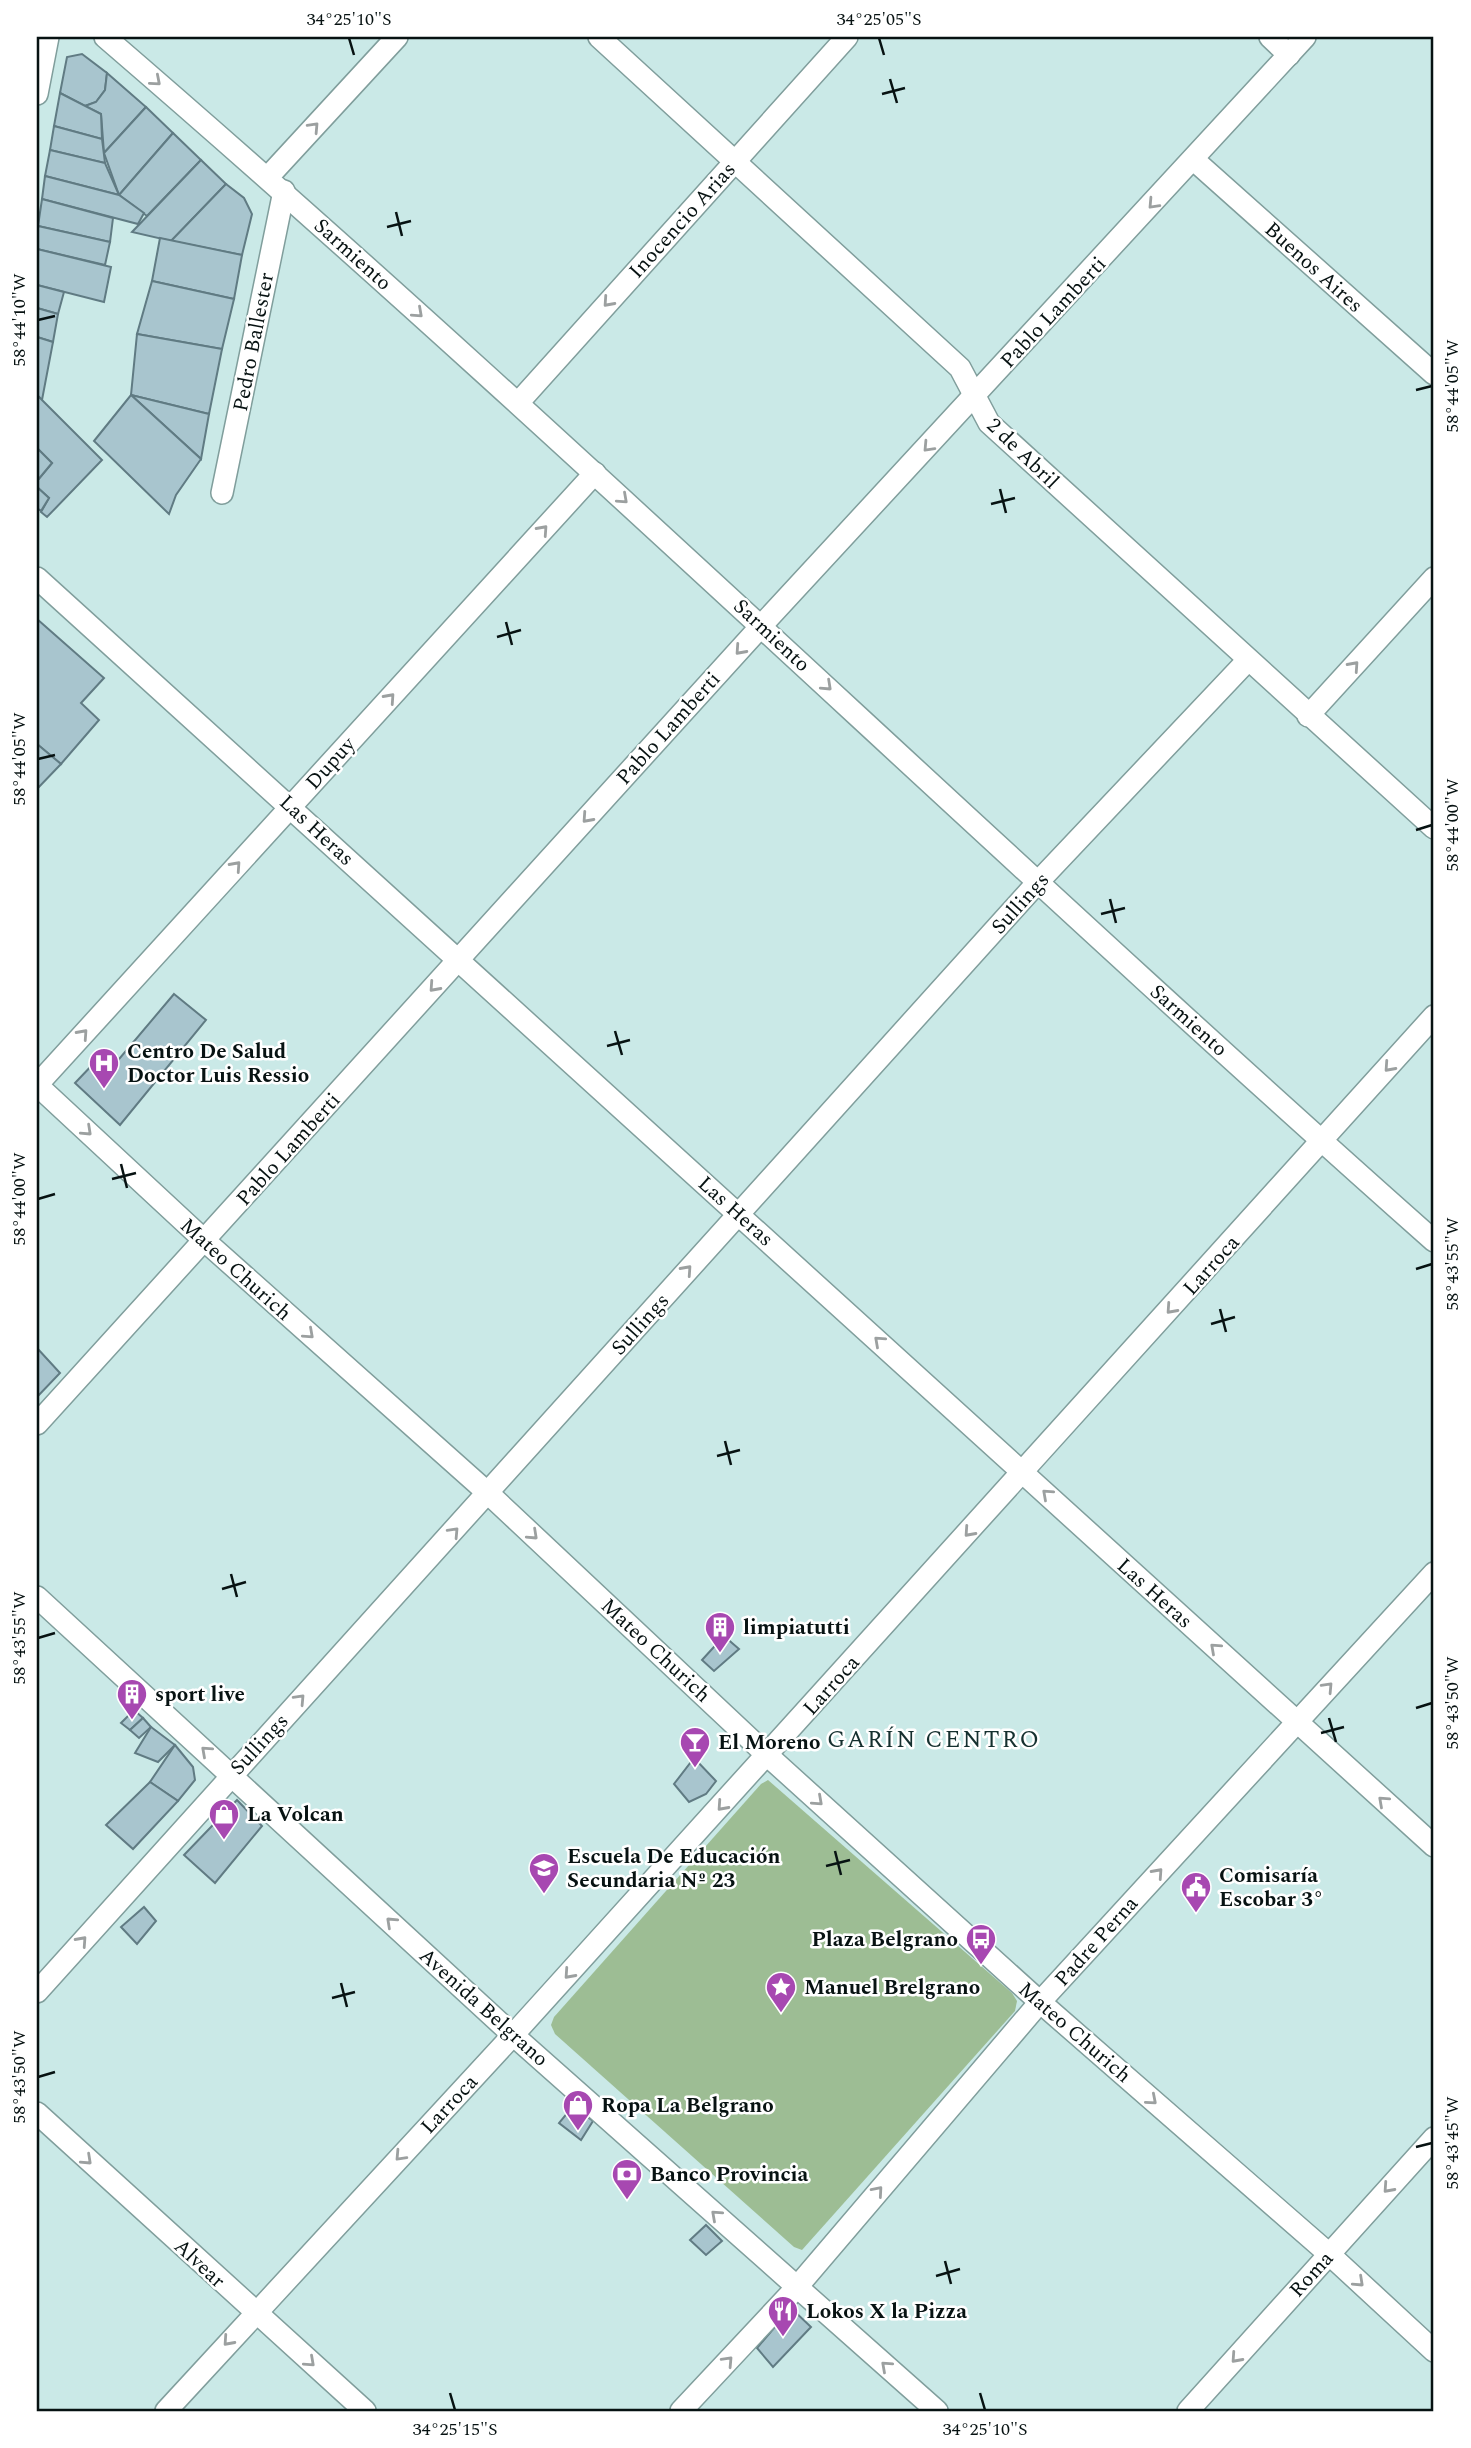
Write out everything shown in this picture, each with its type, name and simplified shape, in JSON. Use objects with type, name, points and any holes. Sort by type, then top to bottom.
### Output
[{"type":"street","points":[[37,94],[48,37]]},
{"type":"street","name":"Sarmiento","points":[[104,37],[276,184],[518,403],[1038,882],[1434,1241]]},
{"type":"street","points":[[276,184],[397,37]]},
{"type":"street","name":"2 de Abril","points":[[598,37],[960,368],[989,423],[1434,828]]},
{"type":"street","name":"Inocencio Arias","points":[[518,403],[846,37]]},
{"type":"street","points":[[1270,37],[1289,55]]},
{"type":"street","name":"Pablo Lamberti","points":[[37,1424],[762,625],[1305,37]]},
{"type":"street","name":"Buenos Aires","points":[[1196,157],[1434,374]]},
{"type":"street","name":"Pedro Ballester","points":[[222,493],[276,184]]},
{"type":"street","name":"Dupuy","points":[[37,1085],[595,473]]},
{"type":"street","name":"Las Heras","points":[[37,578],[1434,1846]]},
{"type":"street","points":[[1308,716],[1434,578]]},
{"type":"street","name":"Sullings","points":[[37,1992],[231,1774],[489,1494],[738,1213],[1038,882],[1248,660]]},
{"type":"street","name":"Larroca","points":[[166,2411],[513,2035],[1323,1142],[1434,1016]]},
{"type":"street","name":"Mateo Churich","points":[[37,1085],[205,1241],[489,1494],[767,1755],[1040,2002],[1329,2254],[1434,2351]]},
{"type":"street","name":"Padre Perna","points":[[681,2411],[797,2287],[1040,2002],[1434,1573]]},
{"type":"street","name":"Avenida Belgrano","points":[[37,1597],[513,2035],[937,2411]]},
{"type":"street","name":"Alvear","points":[[37,2113],[254,2313],[365,2411]]},
{"type":"street","name":"Roma","points":[[1188,2411],[1434,2138]]},
{"type":"green space","points":[[768,1780],[1012,1993],[1017,2001],[1015,2011],[802,2250],[794,2247],[555,2034],[551,2025],[554,2017],[761,1784]]},
{"type":"building","points":[[82,54],[107,73],[105,90],[96,102],[85,106],[60,93],[67,57]]},
{"type":"building","points":[[107,73],[146,107],[104,153],[101,114],[85,106],[96,102],[105,90]]},
{"type":"building","points":[[60,93],[101,114],[102,139],[54,126]]},
{"type":"building","points":[[146,107],[173,133],[119,195],[104,153]]},
{"type":"building","points":[[54,126],[102,139],[105,163],[50,150]]},
{"type":"building","points":[[173,133],[201,160],[147,216],[119,195]]},
{"type":"building","points":[[50,150],[105,163],[119,195],[45,176]]},
{"type":"building","points":[[201,160],[226,184],[171,241],[132,232]]},
{"type":"building","points":[[45,176],[119,195],[144,213],[138,224],[42,199]]},
{"type":"building","points":[[226,184],[244,198],[252,214],[242,255],[171,241]]},
{"type":"building","points":[[42,199],[113,218],[110,242],[38,226]]},
{"type":"building","points":[[38,226],[110,242],[105,265],[37,249]]},
{"type":"building","points":[[160,238],[242,255],[234,299],[152,281]]},
{"type":"building","points":[[37,249],[111,267],[104,302],[37,285]]},
{"type":"building","points":[[152,281],[234,299],[222,349],[137,334]]},
{"type":"building","points":[[37,285],[64,292],[58,314],[37,308]]},
{"type":"building","points":[[37,308],[58,314],[53,342],[37,337]]},
{"type":"building","points":[[137,334],[222,349],[209,414],[131,395]]},
{"type":"building","points":[[37,337],[53,342],[42,400],[37,395]]},
{"type":"building","points":[[37,395],[102,460],[47,517],[41,512],[49,498],[37,487],[37,481],[52,463],[37,448]]},
{"type":"building","points":[[131,395],[209,414],[201,459]]},
{"type":"building","points":[[131,395],[201,459],[176,495],[169,514],[94,441]]},
{"type":"building","points":[[37,448],[52,463],[37,481]]},
{"type":"building","points":[[37,487],[49,498],[41,511],[37,508]]},
{"type":"building","points":[[37,619],[104,678],[81,703],[99,720],[61,764],[37,744]]},
{"type":"building","points":[[37,744],[61,764],[37,789]]},
{"type":"building","points":[[174,994],[206,1020],[120,1125],[75,1083],[97,1060],[109,1071]]},
{"type":"building","points":[[37,1348],[60,1373],[37,1397]]},
{"type":"building","name":"limpiatutti","points":[[724,1636],[739,1649],[714,1671],[702,1660]]},
{"type":"building","name":"sport live","points":[[134,1710],[143,1718],[130,1730],[121,1723]]},
{"type":"building","points":[[143,1718],[151,1727],[139,1738],[130,1730]]},
{"type":"building","points":[[151,1727],[175,1745],[158,1762],[135,1753]]},
{"type":"building","points":[[175,1745],[193,1767],[195,1780],[178,1801],[150,1782]]},
{"type":"building","name":"El Moreno","points":[[694,1758],[716,1781],[706,1794],[689,1802],[674,1784]]},
{"type":"building","points":[[150,1782],[178,1801],[133,1849],[106,1825]]},
{"type":"building","name":"La Volcan","points":[[237,1800],[262,1826],[215,1883],[184,1855]]},
{"type":"building","points":[[144,1907],[156,1921],[137,1944],[121,1927]]},
{"type":"building","name":"Ropa La Belgrano","points":[[573,2106],[593,2121],[581,2140],[559,2123]]},
{"type":"building","points":[[706,2225],[722,2241],[706,2255],[690,2240]]},
{"type":"building","name":"Lokos X la Pizza","points":[[791,2308],[811,2327],[773,2367],[757,2348]]},
{"type":"place","name":"Centro De Salud Doctor Luis Ressio","points":[[104,1090]]},
{"type":"place","name":"limpiatutti","points":[[720,1654]]},
{"type":"place","name":"sport live","points":[[132,1721]]},
{"type":"place","name":"El Moreno","points":[[695,1769]]},
{"type":"place","name":"La Volcan","points":[[224,1841]]},
{"type":"place","name":"Escuela De Educación Secundaria Nº 23","points":[[544,1895]]},
{"type":"place","name":"Comisaría Escobar 3°","points":[[1196,1914]]},
{"type":"place","name":"Plaza Belgrano","points":[[981,1966]]},
{"type":"place","name":"Manuel Brelgrano","points":[[781,2014]]},
{"type":"place","name":"Ropa La Belgrano","points":[[578,2132]]},
{"type":"place","name":"Banco Provincia","points":[[627,2201]]},
{"type":"place","name":"Lokos X la Pizza","points":[[783,2338]]},
{"type":"district","name":"GARÍN CENTRO","points":[[934,1739]]}]
